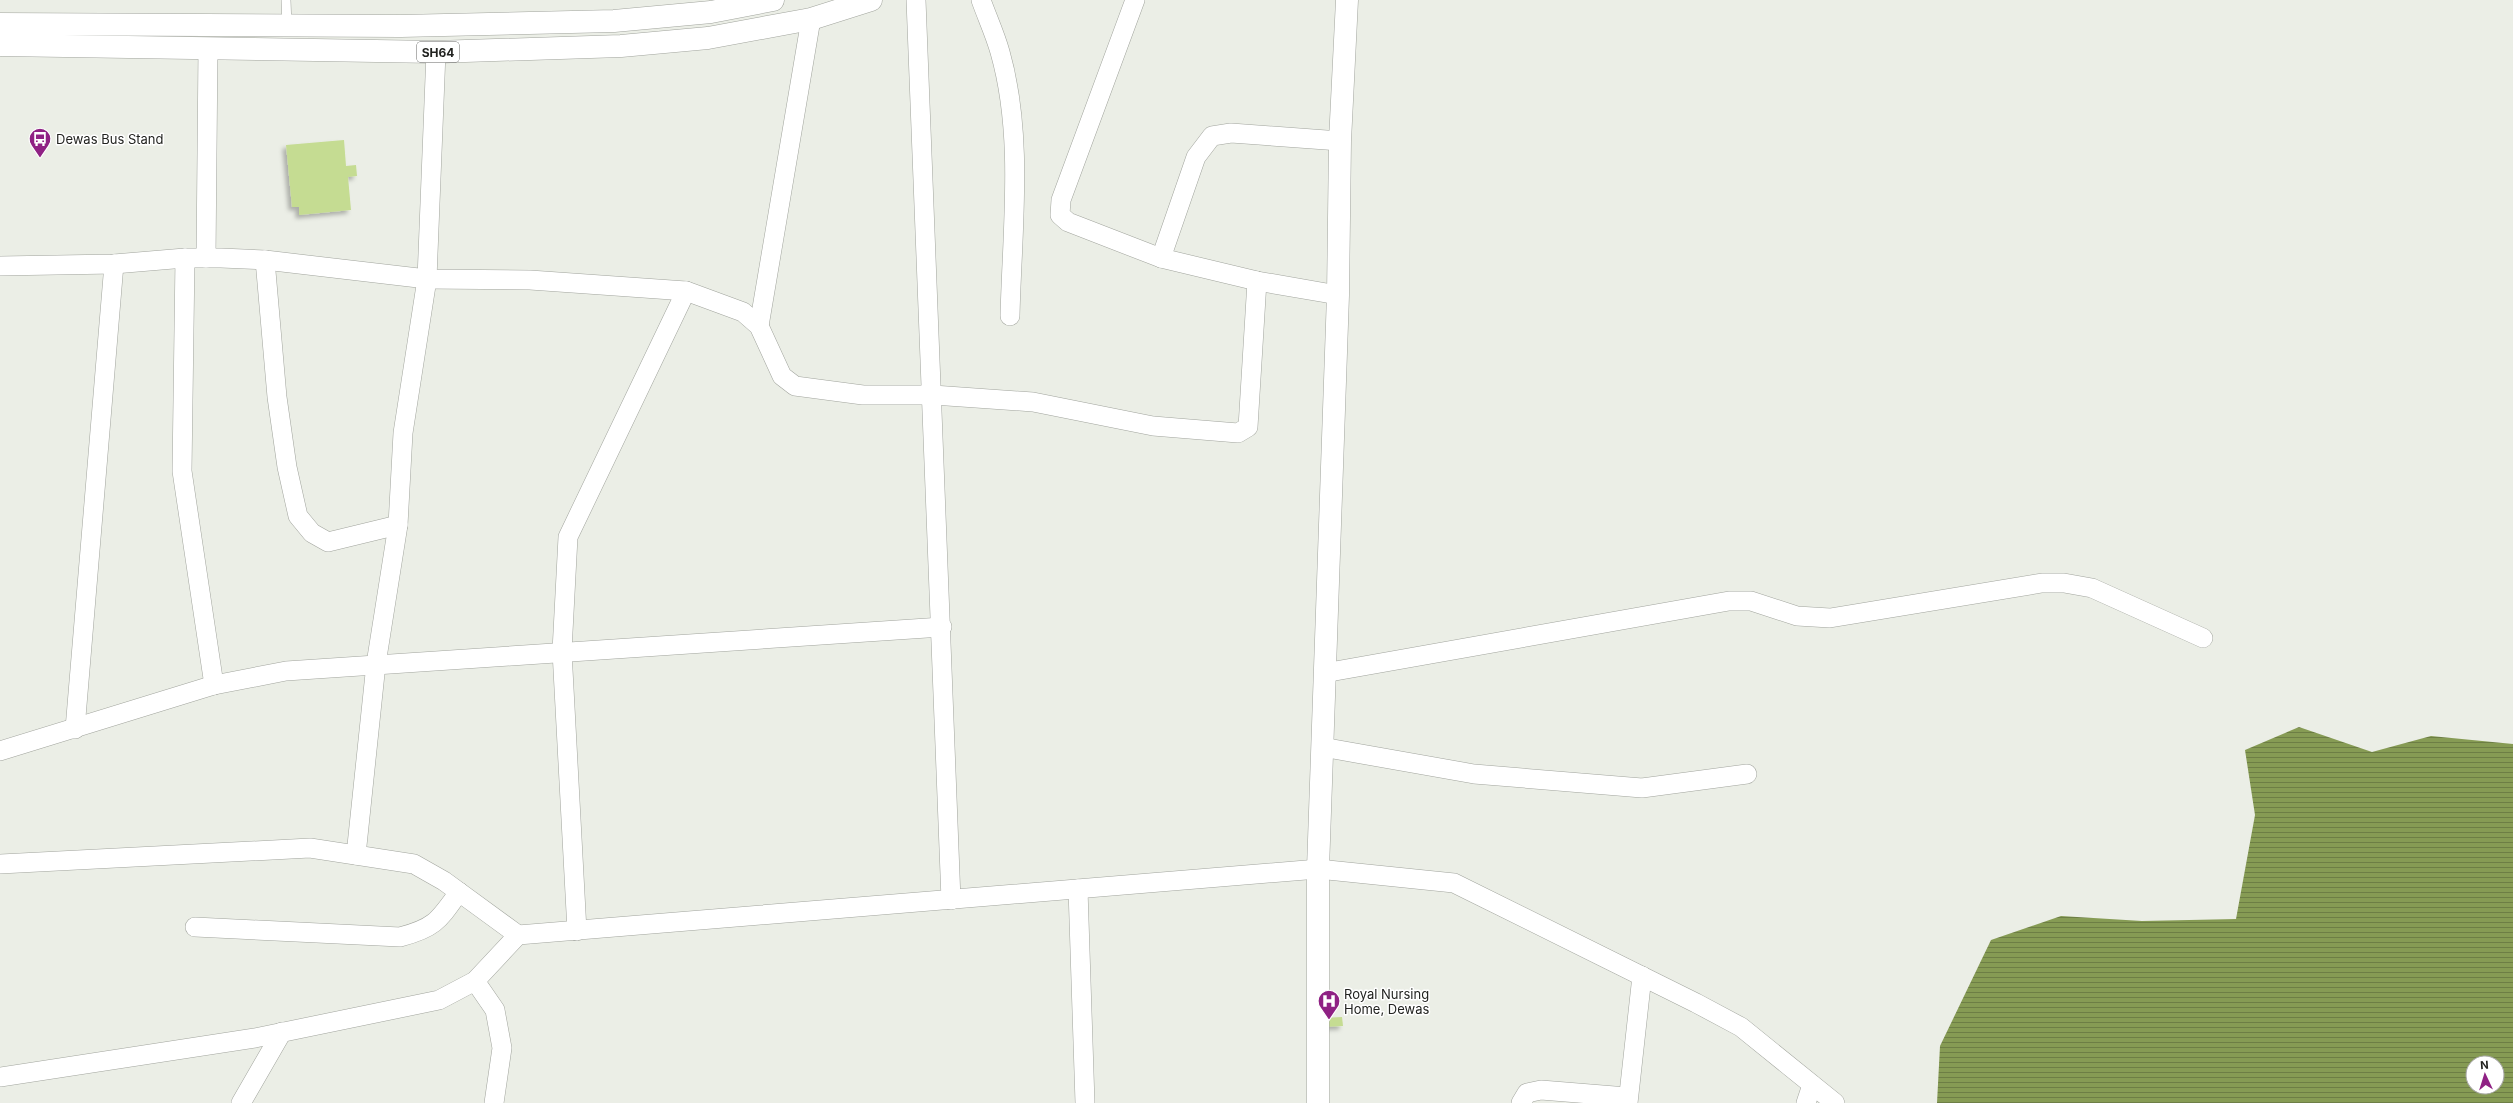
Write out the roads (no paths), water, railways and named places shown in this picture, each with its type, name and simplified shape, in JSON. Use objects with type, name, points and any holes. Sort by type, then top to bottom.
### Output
[{"type":"main road","name":"SH64","points":[[0,24],[400,26],[614,21],[711,12],[774,0]]},
{"type":"main road","name":"SH64","points":[[0,45],[436,52],[621,46],[708,38],[811,19],[871,0]]},
{"type":"main road","points":[[1318,1103],[1318,870],[1338,295],[1340,141],[1347,0]]},
{"type":"street","points":[[916,0],[942,626],[951,900]]},
{"type":"street","points":[[981,0],[1000,52],[1010,98],[1014,153],[1010,316]]},
{"type":"street","points":[[1135,0],[1061,200],[1060,215],[1068,222],[1161,258],[1257,281],[1338,295]]},
{"type":"street","points":[[759,326],[811,19]]},
{"type":"street","points":[[206,258],[208,48]]},
{"type":"street","points":[[356,855],[376,664],[398,525],[403,433],[427,278],[436,52]]},
{"type":"street","points":[[1161,258],[1196,157],[1212,136],[1231,134],[1340,141]]},
{"type":"street","points":[[0,266],[114,264],[186,258],[265,260],[427,278],[530,280],[686,291],[743,312],[759,326],[782,376],[795,386],[863,395],[933,395],[1033,402],[1152,426],[1238,433],[1248,427],[1257,281]]},
{"type":"street","points":[[186,258],[182,471],[214,685]]},
{"type":"street","points":[[265,260],[277,397],[287,467],[298,516],[312,533],[328,542],[398,525]]},
{"type":"street","points":[[75,729],[114,264]]},
{"type":"street","points":[[577,931],[562,651],[568,537],[686,291]]},
{"type":"street","points":[[1324,673],[1729,601],[1751,601],[1797,616],[1830,618],[2042,583],[2064,583],[2092,588],[2203,638]]},
{"type":"street","points":[[0,752],[214,685],[286,671],[942,626]]},
{"type":"street","points":[[1322,747],[1474,774],[1642,788],[1747,774]]},
{"type":"street","points":[[0,864],[310,848],[414,864],[459,892],[518,935],[1318,870],[1454,884],[1642,976],[1740,1027],[1835,1103]]},
{"type":"street","points":[[1078,889],[1085,1103]]},
{"type":"street","points":[[195,927],[400,937],[424,931],[440,919],[459,892]]},
{"type":"street","points":[[0,1077],[282,1032],[439,1000],[475,981],[518,935]]},
{"type":"street","points":[[1521,1103],[1527,1093],[1541,1090],[1627,1100],[1642,976]]},
{"type":"street","points":[[475,981],[495,1010],[502,1048],[494,1103]]},
{"type":"street","points":[[241,1103],[282,1032]]},
{"type":"street","points":[[1806,1103],[1812,1085]]},
{"type":"lane","points":[[286,0],[287,26]]},
{"type":"place","name":"Dewas Bus Stand","points":[[40,158]]},
{"type":"place","name":"Royal Nursing Home, Dewas","points":[[1329,1020]]}]
